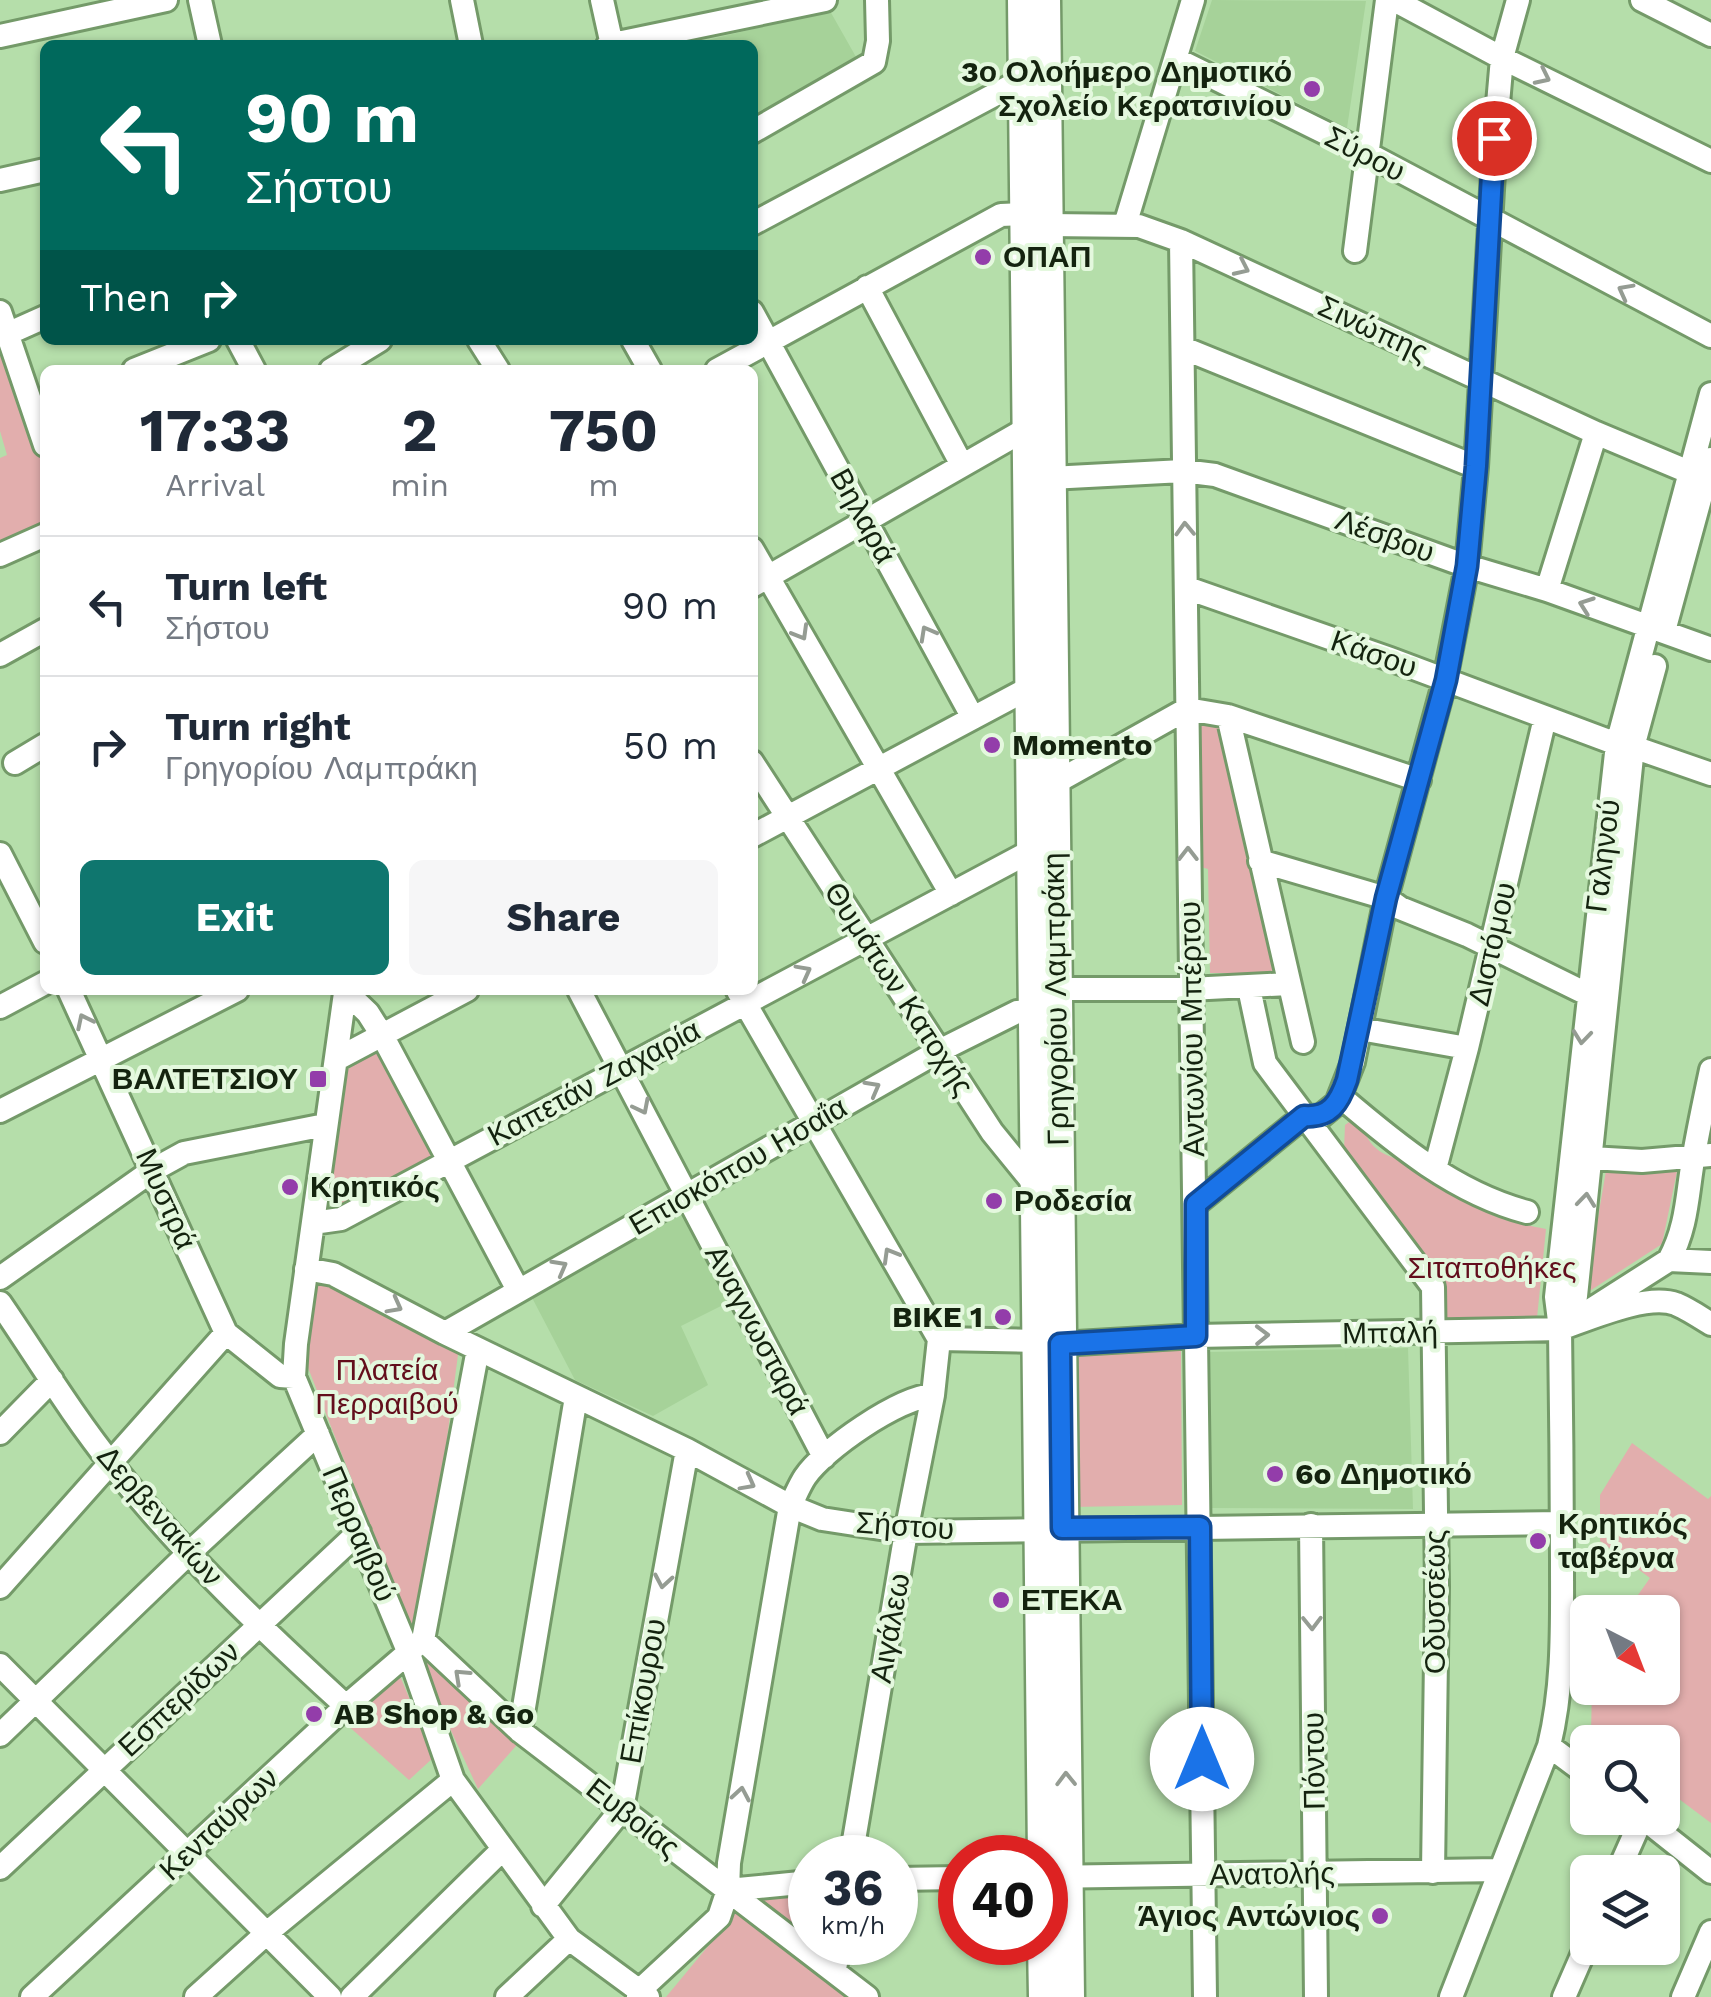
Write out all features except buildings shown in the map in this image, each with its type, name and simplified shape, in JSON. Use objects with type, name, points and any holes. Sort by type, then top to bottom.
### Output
[{"type":"main road","name":"Γρηγορίου Λαμπράκη","points":[[1023,0],[1024,79],[1037,219],[1050,478],[1054,784],[1045,1000],[1056,1835]]},
{"type":"main road","name":"Γρηγορίου Λαμπράκη","points":[[1045,0],[1028,428],[1033,850],[1045,1000]]},
{"type":"main road","name":"Γρηγορίου Λαμπράκη","points":[[1044,1835],[1052,1528]]},
{"type":"main road","points":[[1043,1965],[1044,1997]]},
{"type":"main road","name":"Γρηγορίου Λαμπράκη","points":[[1066,1965],[1069,1997]]},
{"type":"street","points":[[0,36],[166,0]]},
{"type":"street","points":[[200,0],[209,40]]},
{"type":"street","points":[[462,0],[471,40]]},
{"type":"street","points":[[602,0],[609,40]]},
{"type":"street","points":[[634,40],[825,0]]},
{"type":"street","points":[[758,129],[874,62],[877,0]]},
{"type":"street","points":[[1125,225],[1193,0]]},
{"type":"street","points":[[1355,251],[1391,0],[1711,161]]},
{"type":"street","points":[[1196,1204],[1304,1116],[1320,1117],[1341,1097],[1360,1029],[1386,898],[1446,680],[1467,566],[1502,58],[1518,0]]},
{"type":"street","points":[[1642,0],[1711,35]]},
{"type":"street","name":"Σύρου","points":[[1176,60],[1370,155],[1711,336]]},
{"type":"street","points":[[758,221],[1024,79]]},
{"type":"street","points":[[0,180],[40,171]]},
{"type":"street","name":"Σινώπης","points":[[725,365],[1001,215],[1139,226],[1181,241],[1701,481]]},
{"type":"street","name":"Αντωνίου Μπέρτου","points":[[1181,241],[1205,1997]]},
{"type":"street","points":[[867,286],[962,465]]},
{"type":"street","points":[[40,318],[4,323],[40,408]]},
{"type":"street","name":"Βηλαρά","points":[[758,323],[973,718]]},
{"type":"street","points":[[146,365],[196,345]]},
{"type":"street","points":[[1184,348],[1476,466]]},
{"type":"street","points":[[341,365],[367,350]]},
{"type":"street","name":"Γαληνού","points":[[1701,481],[1711,394]]},
{"type":"street","points":[[951,894],[761,582],[1028,428]]},
{"type":"street","points":[[1547,590],[1596,433]]},
{"type":"street","name":"Γαληνού","points":[[1451,1997],[1549,1746],[1562,1678],[1560,1329],[1556,1297],[1587,994],[1625,746],[1701,481],[1711,459]]},
{"type":"street","name":"Λέσβου","points":[[1050,478],[1183,471],[1215,475],[1711,649]]},
{"type":"street","points":[[0,556],[40,537]]},
{"type":"street","name":"Κάσου","points":[[1187,588],[1711,774]]},
{"type":"street","points":[[0,654],[40,633]]},
{"type":"street","points":[[758,833],[1031,687]]},
{"type":"street","points":[[1054,784],[1187,709],[1228,716],[1420,780]]},
{"type":"street","points":[[1228,716],[1303,1042]]},
{"type":"street","name":"Διστόμου","points":[[1435,1169],[1545,718]]},
{"type":"street","name":"Γαληνού","points":[[1560,1329],[1576,1296],[1625,746]]},
{"type":"street","points":[[15,763],[40,748]]},
{"type":"street","name":"Θυμάτων Κατοχής","points":[[758,771],[992,1132],[1046,1196]]},
{"type":"street","name":"Καπετάν Ζαχαρία","points":[[758,988],[866,939],[1033,850]]},
{"type":"street","points":[[0,854],[8,890],[40,935]]},
{"type":"street","points":[[1260,861],[1386,898],[1587,994]]},
{"type":"street","name":"Επισκόπου Ησαΐα","points":[[446,1333],[940,1050],[1045,1000],[1289,984]]},
{"type":"street","points":[[0,1008],[40,986]]},
{"type":"street","name":"Οδυσσέως","points":[[1248,988],[1266,1062],[1430,1281],[1435,1523],[1433,1872]]},
{"type":"street","name":"Μυστρά","points":[[71,995],[226,1333],[280,1376],[294,1377]]},
{"type":"street","points":[[0,1111],[226,995]]},
{"type":"street","name":"Περραιβού","points":[[345,995],[324,1125],[294,1377],[360,1532],[415,1646],[452,1780],[569,1939],[641,1995]]},
{"type":"street","points":[[349,995],[368,1013],[382,1036],[518,1290]]},
{"type":"street","points":[[337,1059],[457,995]]},
{"type":"street","name":"Αναγνωσταρά","points":[[582,995],[824,1457]]},
{"type":"street","points":[[741,996],[939,1339]]},
{"type":"street","name":"Καπετάν Ζαχαρία","points":[[313,1223],[341,1219],[622,1068],[741,996]]},
{"type":"street","points":[[1360,1029],[1467,1048]]},
{"type":"street","points":[[1560,1329],[1669,1260],[1682,1238],[1702,1156],[1711,1070]]},
{"type":"street","points":[[1341,1097],[1414,1158],[1503,1206],[1527,1212]]},
{"type":"street","points":[[0,1278],[153,1170],[184,1154],[324,1125]]},
{"type":"street","points":[[1591,1158],[1642,1161],[1702,1156]]},
{"type":"street","points":[[1669,1260],[1711,1262]]},
{"type":"street","name":"Σήστου","points":[[306,1269],[333,1274],[822,1519],[906,1532],[1562,1523]]},
{"type":"street","name":"Μπαλή","points":[[939,1339],[1049,1342],[1560,1329],[1660,1301],[1676,1304],[1711,1324]]},
{"type":"street","name":"Δερβενακίων","points":[[0,1303],[111,1465],[188,1554],[346,1706]]},
{"type":"street","points":[[0,1587],[226,1333]]},
{"type":"street","name":"Αιγάλεω","points":[[856,1835],[939,1339]]},
{"type":"street","points":[[415,1646],[478,1349]]},
{"type":"street","points":[[0,1433],[52,1380]]},
{"type":"street","points":[[641,1995],[719,1917],[728,1890],[729,1863],[790,1506],[806,1476],[824,1457],[871,1423],[919,1396],[932,1395]]},
{"type":"street","points":[[520,1731],[576,1397]]},
{"type":"street","points":[[0,1735],[318,1434]]},
{"type":"street","name":"Επίκουρου","points":[[543,1906],[622,1809],[687,1450]]},
{"type":"street","name":"Πόντου","points":[[1311,1526],[1316,1997]]},
{"type":"street","name":"Εσπερίδων","points":[[0,1868],[360,1532]]},
{"type":"street","name":"Κενταύρων","points":[[32,1997],[415,1646]]},
{"type":"street","name":"Ευβοίας","points":[[415,1646],[867,1997]]},
{"type":"street","points":[[0,1665],[330,1997]]},
{"type":"street","points":[[1549,1746],[1570,1762]]},
{"type":"street","points":[[196,1997],[268,1932],[452,1780]]},
{"type":"street","points":[[1664,1835],[1711,1872]]},
{"type":"street","points":[[352,1997],[502,1850]]},
{"type":"street","name":"Ανατολής","points":[[1068,1877],[1498,1870]]},
{"type":"street","points":[[728,1890],[788,1884]]},
{"type":"street","points":[[1683,1997],[1711,1932]]},
{"type":"street","points":[[507,1997],[569,1939]]},
{"type":"street","points":[[834,1970],[835,1965]]},
{"type":"street","points":[[1564,1997],[1578,1965]]},
{"type":"shaded area","name":"3ο Ολοήμερο Δημοτικό Σχολείο Κερατσινίου","points":[[1212,0],[1366,1],[1347,128],[1195,51]]},
{"type":"shaded area","points":[[830,11],[860,64],[758,124],[758,40],[707,40]]},
{"type":"shaded area","points":[[687,1207],[733,1300],[681,1326],[708,1385],[653,1416],[575,1380],[528,1290]]},
{"type":"shaded area","points":[[1408,1348],[1413,1509],[1209,1508],[1208,1352]]},
{"type":"green space","points":[[0,330],[40,452],[40,526],[0,541],[0,458],[7,455],[0,431]]},
{"type":"green space","points":[[1199,720],[1225,722],[1278,973],[1210,973],[1208,869],[1201,867]]},
{"type":"green space","points":[[377,1052],[439,1162],[338,1214],[330,1200],[346,1070]]},
{"type":"green space","name":"Σιταποθήκες","points":[[1349,1122],[1365,1132],[1379,1151],[1417,1164],[1427,1178],[1445,1182],[1481,1209],[1502,1219],[1546,1229],[1537,1318],[1438,1319],[1439,1295],[1446,1289],[1435,1267],[1344,1150],[1345,1125]]},
{"type":"green space","points":[[1681,1152],[1662,1244],[1585,1294],[1608,1159]]},
{"type":"green space","name":"Πλατεία Περραιβού","points":[[316,1280],[459,1347],[422,1629],[408,1624],[307,1365]]},
{"type":"green space","points":[[1072,1349],[1181,1349],[1182,1505],[1071,1507]]},
{"type":"green space","points":[[1632,1443],[1708,1499],[1711,1496],[1711,1823],[1680,1800],[1680,1725],[1591,1725],[1592,1705],[1680,1705],[1680,1595],[1638,1595],[1650,1578],[1600,1541],[1600,1495]]},
{"type":"green space","points":[[427,1661],[523,1738],[478,1789],[422,1668]]},
{"type":"green space","points":[[397,1669],[434,1757],[409,1780],[345,1723]]},
{"type":"green space","points":[[788,1896],[788,1924],[757,1900]]},
{"type":"green space","points":[[738,1910],[788,1949],[788,1965],[809,1965],[850,1997],[666,1997]]},
{"type":"place","name":"3ο Ολοήμερο Δημοτικό Σχολείο Κερατσινίου","points":[[1312,89]]},
{"type":"place","name":"ΟΠΑΠ","points":[[983,257]]},
{"type":"place","name":"Momento","points":[[992,745]]},
{"type":"place","name":"ΒΑΛΤΕΤΣΙΟΥ","points":[[318,1079]]},
{"type":"place","name":"Κρητικός","points":[[290,1187]]},
{"type":"place","name":"Ροδεσία","points":[[994,1201]]},
{"type":"place","name":"BIKE 1","points":[[1003,1317]]},
{"type":"place","name":"6o Δημοτικό","points":[[1275,1474]]},
{"type":"place","name":"Κρητικός ταβέρνα","points":[[1538,1541]]},
{"type":"place","name":"ΕΤΕΚΑ","points":[[1001,1600]]},
{"type":"place","name":"AB Shop & Go","points":[[314,1714]]},
{"type":"place","name":"Άγιος Αντώνιος","points":[[1380,1916]]},
{"type":"route","points":[[1202,1759],[1200,1527],[1062,1528],[1060,1344],[1196,1336],[1196,1204],[1304,1116],[1320,1117],[1341,1097],[1353,1062],[1386,898],[1446,680],[1467,566],[1494,138]]}]
